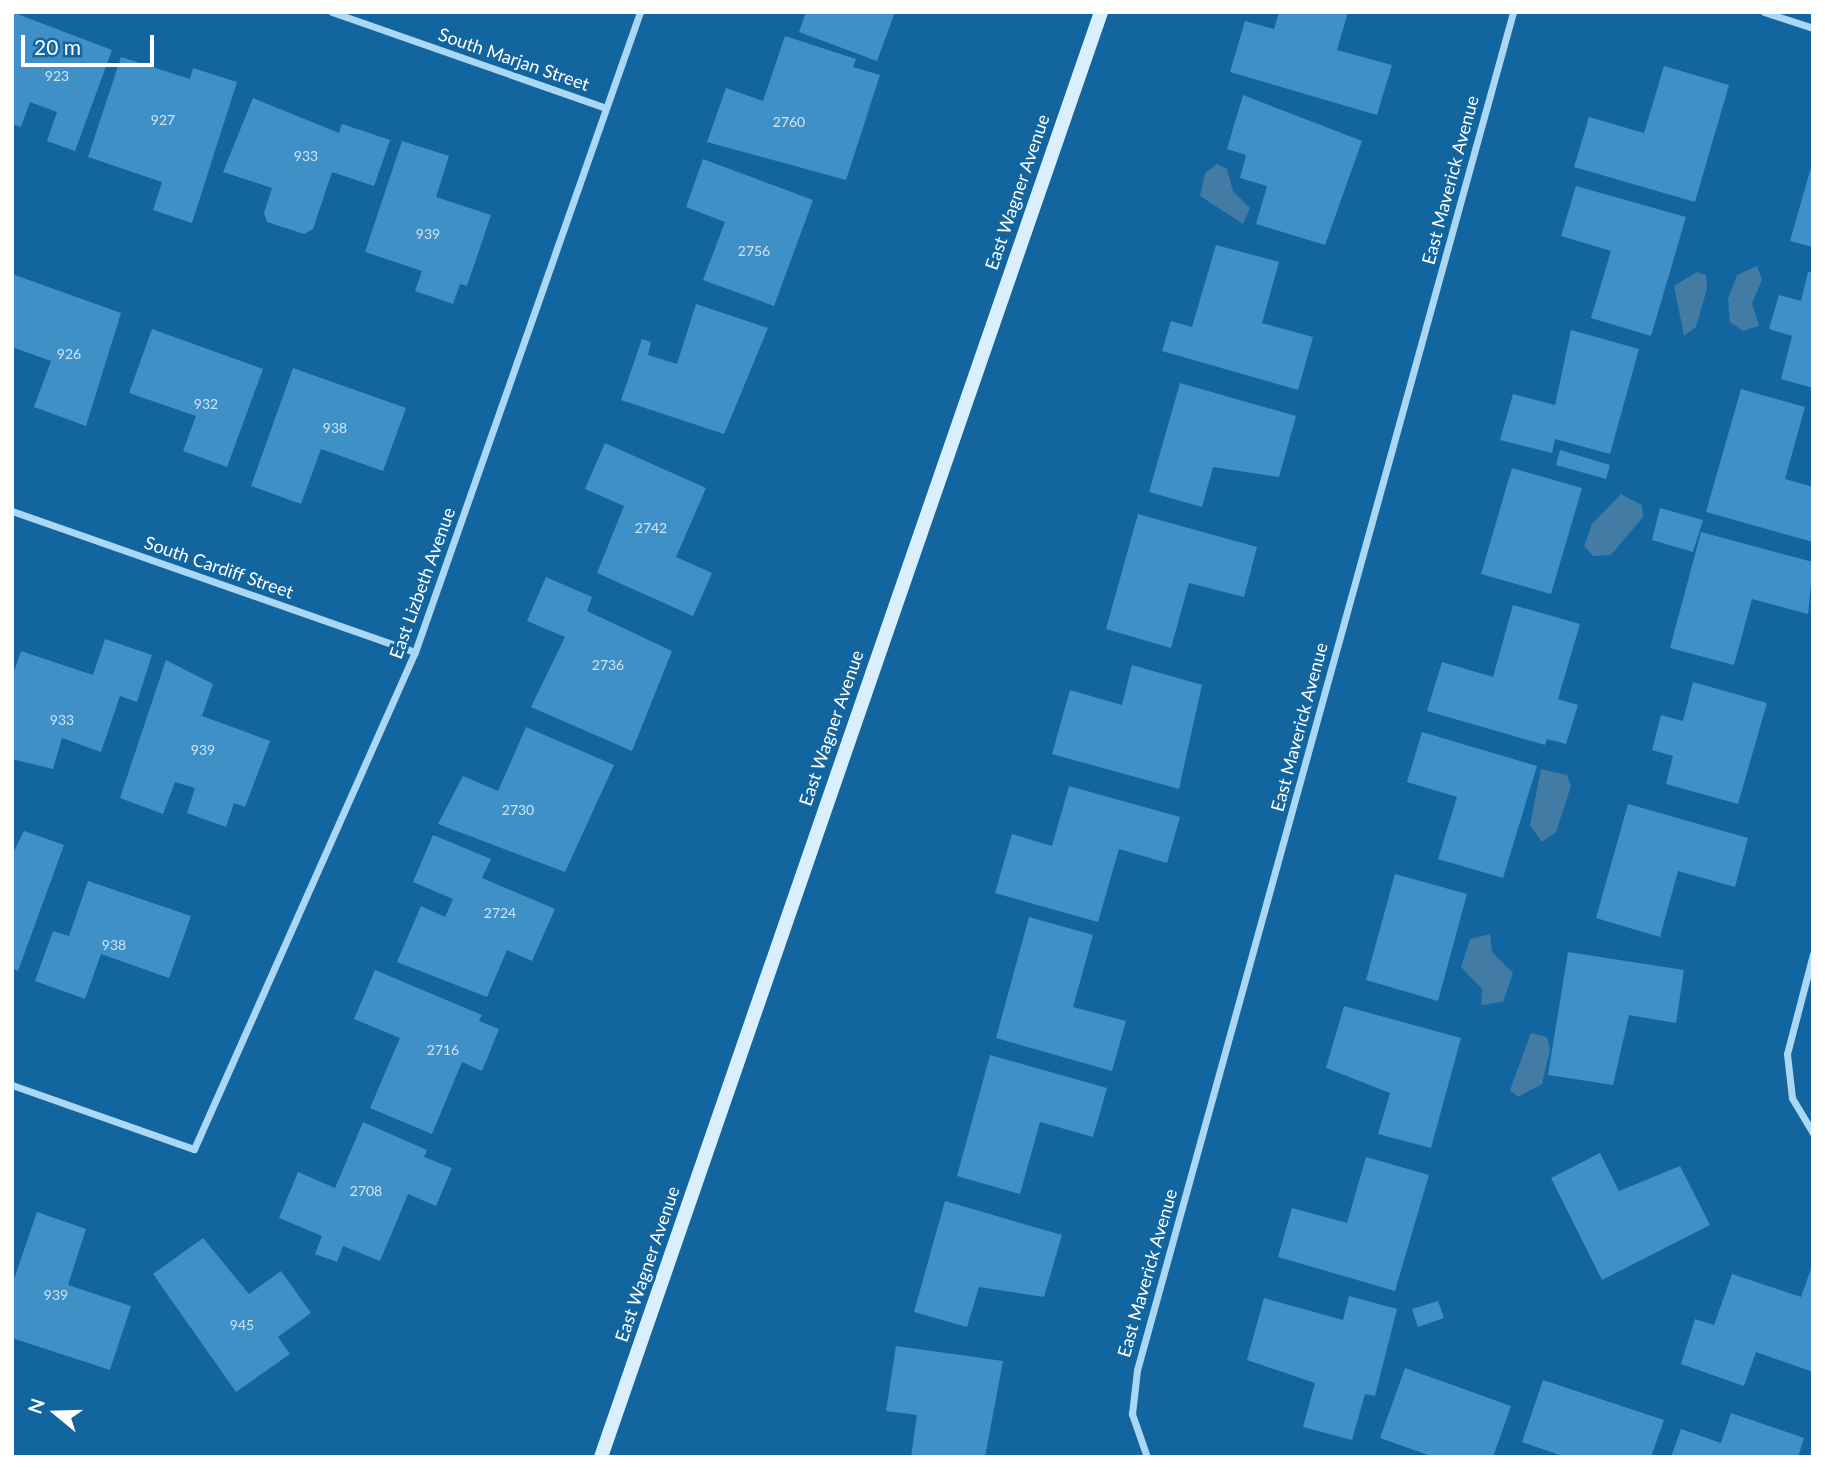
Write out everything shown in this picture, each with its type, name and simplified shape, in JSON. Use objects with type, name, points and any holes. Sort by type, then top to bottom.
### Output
[{"type":"street","name":"South Marjan Street","points":[[332,12],[606,108]]},
{"type":"street","name":"East Lizbeth Avenue","points":[[12,1085],[194,1149],[415,652],[640,12]]},
{"type":"street","name":"East Wagner Avenue","points":[[601,1457],[1101,12]]},
{"type":"street","name":"East Maverick Avenue","points":[[1145,1453],[1132,1414],[1136,1370],[1513,12]]},
{"type":"street","points":[[1764,12],[1813,29]]},
{"type":"street","name":"South Cardiff Street","points":[[12,511],[415,652]]},
{"type":"street","points":[[1813,954],[1787,1054],[1800,1115],[1813,1133]]},
{"type":"water","points":[[1217,164],[1227,169],[1233,191],[1250,208],[1243,224],[1200,196],[1205,173]]},
{"type":"water","points":[[1757,266],[1762,280],[1752,303],[1759,326],[1743,331],[1730,322],[1728,299],[1737,275]]},
{"type":"water","points":[[1697,272],[1706,275],[1707,289],[1696,327],[1684,336],[1674,286]]},
{"type":"water","points":[[1621,494],[1642,505],[1643,517],[1611,555],[1593,556],[1584,546],[1592,524]]},
{"type":"water","points":[[1541,769],[1567,775],[1571,786],[1556,832],[1542,842],[1530,825]]},
{"type":"water","points":[[1490,934],[1492,952],[1513,973],[1503,1002],[1481,1005],[1482,989],[1461,967],[1470,939]]},
{"type":"water","points":[[1531,1033],[1547,1037],[1550,1050],[1542,1084],[1518,1097],[1510,1090]]},
{"type":"building","points":[[12,12],[112,50],[75,151],[47,141],[57,112],[30,102],[21,127],[12,124]]},
{"type":"building","points":[[806,12],[895,12],[877,61],[799,32]]},
{"type":"building","points":[[1279,12],[1348,12],[1337,50],[1392,65],[1377,115],[1230,72],[1245,21],[1274,29]]},
{"type":"building","points":[[785,36],[856,59],[853,67],[880,75],[846,180],[707,142],[726,88],[763,101]]},
{"type":"building","points":[[121,57],[190,79],[193,68],[237,82],[192,223],[153,210],[162,182],[88,157]]},
{"type":"building","points":[[1664,66],[1729,85],[1695,202],[1574,167],[1589,117],[1644,133]]},
{"type":"building","points":[[1243,95],[1362,141],[1325,245],[1256,224],[1267,186],[1240,178],[1246,155],[1227,149]]},
{"type":"building","points":[[253,98],[339,133],[342,124],[390,140],[374,186],[332,172],[313,229],[304,234],[267,222],[264,213],[272,188],[223,172]]},
{"type":"building","points":[[402,141],[449,156],[436,197],[491,215],[467,286],[460,284],[453,304],[415,291],[422,271],[365,252]]},
{"type":"building","points":[[703,159],[813,200],[774,306],[703,280],[725,222],[686,207]]},
{"type":"building","points":[[1813,165],[1813,247],[1790,241]]},
{"type":"building","points":[[1576,186],[1686,217],[1651,336],[1591,318],[1611,251],[1561,236]]},
{"type":"building","points":[[1216,245],[1279,262],[1262,323],[1313,337],[1298,390],[1162,351],[1171,321],[1192,327]]},
{"type":"building","points":[[1808,272],[1813,273],[1813,388],[1781,379],[1792,336],[1769,329],[1779,295],[1801,301]]},
{"type":"building","points":[[12,274],[121,313],[86,426],[34,407],[51,361],[12,347]]},
{"type":"building","points":[[696,304],[768,328],[724,434],[621,400],[642,339],[651,342],[648,355],[677,364]]},
{"type":"building","points":[[152,329],[263,369],[227,467],[183,451],[196,416],[129,393]]},
{"type":"building","points":[[1571,330],[1639,349],[1610,454],[1555,439],[1552,453],[1500,440],[1513,394],[1555,405]]},
{"type":"building","points":[[293,368],[406,408],[383,471],[321,449],[301,504],[251,486]]},
{"type":"building","points":[[1180,383],[1296,416],[1279,477],[1213,467],[1202,507],[1149,492]]},
{"type":"building","points":[[1741,389],[1805,407],[1785,479],[1813,487],[1813,542],[1706,512]]},
{"type":"building","points":[[605,443],[706,488],[676,557],[712,573],[693,616],[597,573],[624,506],[585,489]]},
{"type":"building","points":[[1560,450],[1610,465],[1606,479],[1556,465]]},
{"type":"building","points":[[1512,468],[1582,488],[1551,594],[1481,574]]},
{"type":"building","points":[[1660,508],[1703,520],[1693,552],[1652,540]]},
{"type":"building","points":[[1138,514],[1257,547],[1244,597],[1189,583],[1171,648],[1106,629]]},
{"type":"building","points":[[1701,532],[1813,562],[1808,614],[1752,599],[1734,665],[1670,648]]},
{"type":"building","points":[[546,577],[592,597],[587,611],[672,651],[632,751],[531,707],[565,637],[527,621]]},
{"type":"building","points":[[1513,605],[1580,624],[1558,699],[1578,705],[1566,744],[1547,739],[1545,745],[1427,711],[1442,662],[1493,677]]},
{"type":"building","points":[[105,639],[152,655],[137,702],[120,696],[101,752],[62,738],[53,769],[12,759],[12,677],[21,651],[93,675]]},
{"type":"building","points":[[166,660],[213,684],[202,716],[270,741],[245,807],[234,803],[226,827],[187,813],[195,788],[175,782],[163,814],[120,798]]},
{"type":"building","points":[[1132,665],[1202,685],[1179,789],[1052,754],[1070,690],[1122,705]]},
{"type":"building","points":[[1693,682],[1767,703],[1738,804],[1666,784],[1673,756],[1652,750],[1661,715],[1683,721]]},
{"type":"building","points":[[526,727],[614,765],[565,872],[438,824],[463,776],[498,791]]},
{"type":"building","points":[[1422,732],[1537,766],[1503,878],[1438,859],[1457,797],[1407,782]]},
{"type":"building","points":[[1069,786],[1180,817],[1167,863],[1119,849],[1098,922],[995,893],[1012,834],[1052,846]]},
{"type":"building","points":[[1628,804],[1748,838],[1735,887],[1678,871],[1660,937],[1596,918]]},
{"type":"building","points":[[24,831],[64,845],[18,971],[12,968],[12,855]]},
{"type":"building","points":[[433,835],[491,859],[482,878],[555,909],[532,961],[507,950],[487,997],[397,962],[421,906],[445,917],[453,899],[413,882]]},
{"type":"building","points":[[1395,874],[1467,894],[1438,1001],[1366,980]]},
{"type":"building","points":[[88,881],[191,916],[169,978],[101,954],[85,999],[35,981],[53,931],[69,936]]},
{"type":"building","points":[[1029,917],[1093,935],[1073,1007],[1126,1021],[1112,1071],[996,1038]]},
{"type":"building","points":[[1568,952],[1684,970],[1676,1023],[1629,1015],[1613,1085],[1548,1075]]},
{"type":"building","points":[[375,970],[482,1015],[479,1021],[499,1029],[482,1071],[462,1062],[432,1134],[370,1108],[400,1038],[354,1019]]},
{"type":"building","points":[[1344,1006],[1461,1038],[1431,1148],[1378,1134],[1390,1093],[1326,1068]]},
{"type":"building","points":[[990,1055],[1107,1088],[1093,1137],[1040,1122],[1020,1194],[957,1176]]},
{"type":"building","points":[[363,1122],[427,1150],[424,1157],[452,1168],[436,1206],[408,1194],[380,1261],[343,1246],[337,1262],[315,1254],[322,1236],[279,1218],[298,1172],[335,1188]]},
{"type":"building","points":[[1600,1153],[1619,1191],[1680,1166],[1710,1225],[1602,1280],[1551,1178]]},
{"type":"building","points":[[1366,1157],[1429,1175],[1395,1291],[1278,1257],[1292,1208],[1347,1223]]},
{"type":"building","points":[[945,1201],[1062,1235],[1044,1297],[979,1287],[967,1327],[914,1312]]},
{"type":"building","points":[[37,1212],[86,1229],[68,1285],[131,1306],[110,1370],[12,1338],[12,1285]]},
{"type":"building","points":[[203,1238],[249,1294],[281,1271],[311,1313],[278,1337],[290,1354],[236,1392],[153,1274]]},
{"type":"building","points":[[1813,1263],[1813,1372],[1756,1352],[1744,1386],[1681,1364],[1695,1319],[1714,1325],[1732,1274],[1801,1297]]},
{"type":"building","points":[[1349,1296],[1397,1309],[1375,1396],[1365,1394],[1352,1440],[1303,1427],[1315,1383],[1247,1360],[1264,1298],[1343,1320]]},
{"type":"building","points":[[1438,1301],[1444,1318],[1418,1327],[1412,1309]]},
{"type":"building","points":[[896,1346],[1003,1361],[985,1457],[911,1457],[917,1415],[886,1411]]},
{"type":"building","points":[[1405,1368],[1511,1406],[1493,1457],[1434,1457],[1380,1438]]},
{"type":"building","points":[[1543,1380],[1664,1420],[1651,1457],[1566,1457],[1522,1442]]},
{"type":"building","points":[[1731,1413],[1804,1438],[1798,1457],[1671,1457],[1681,1429],[1721,1443]]}]
